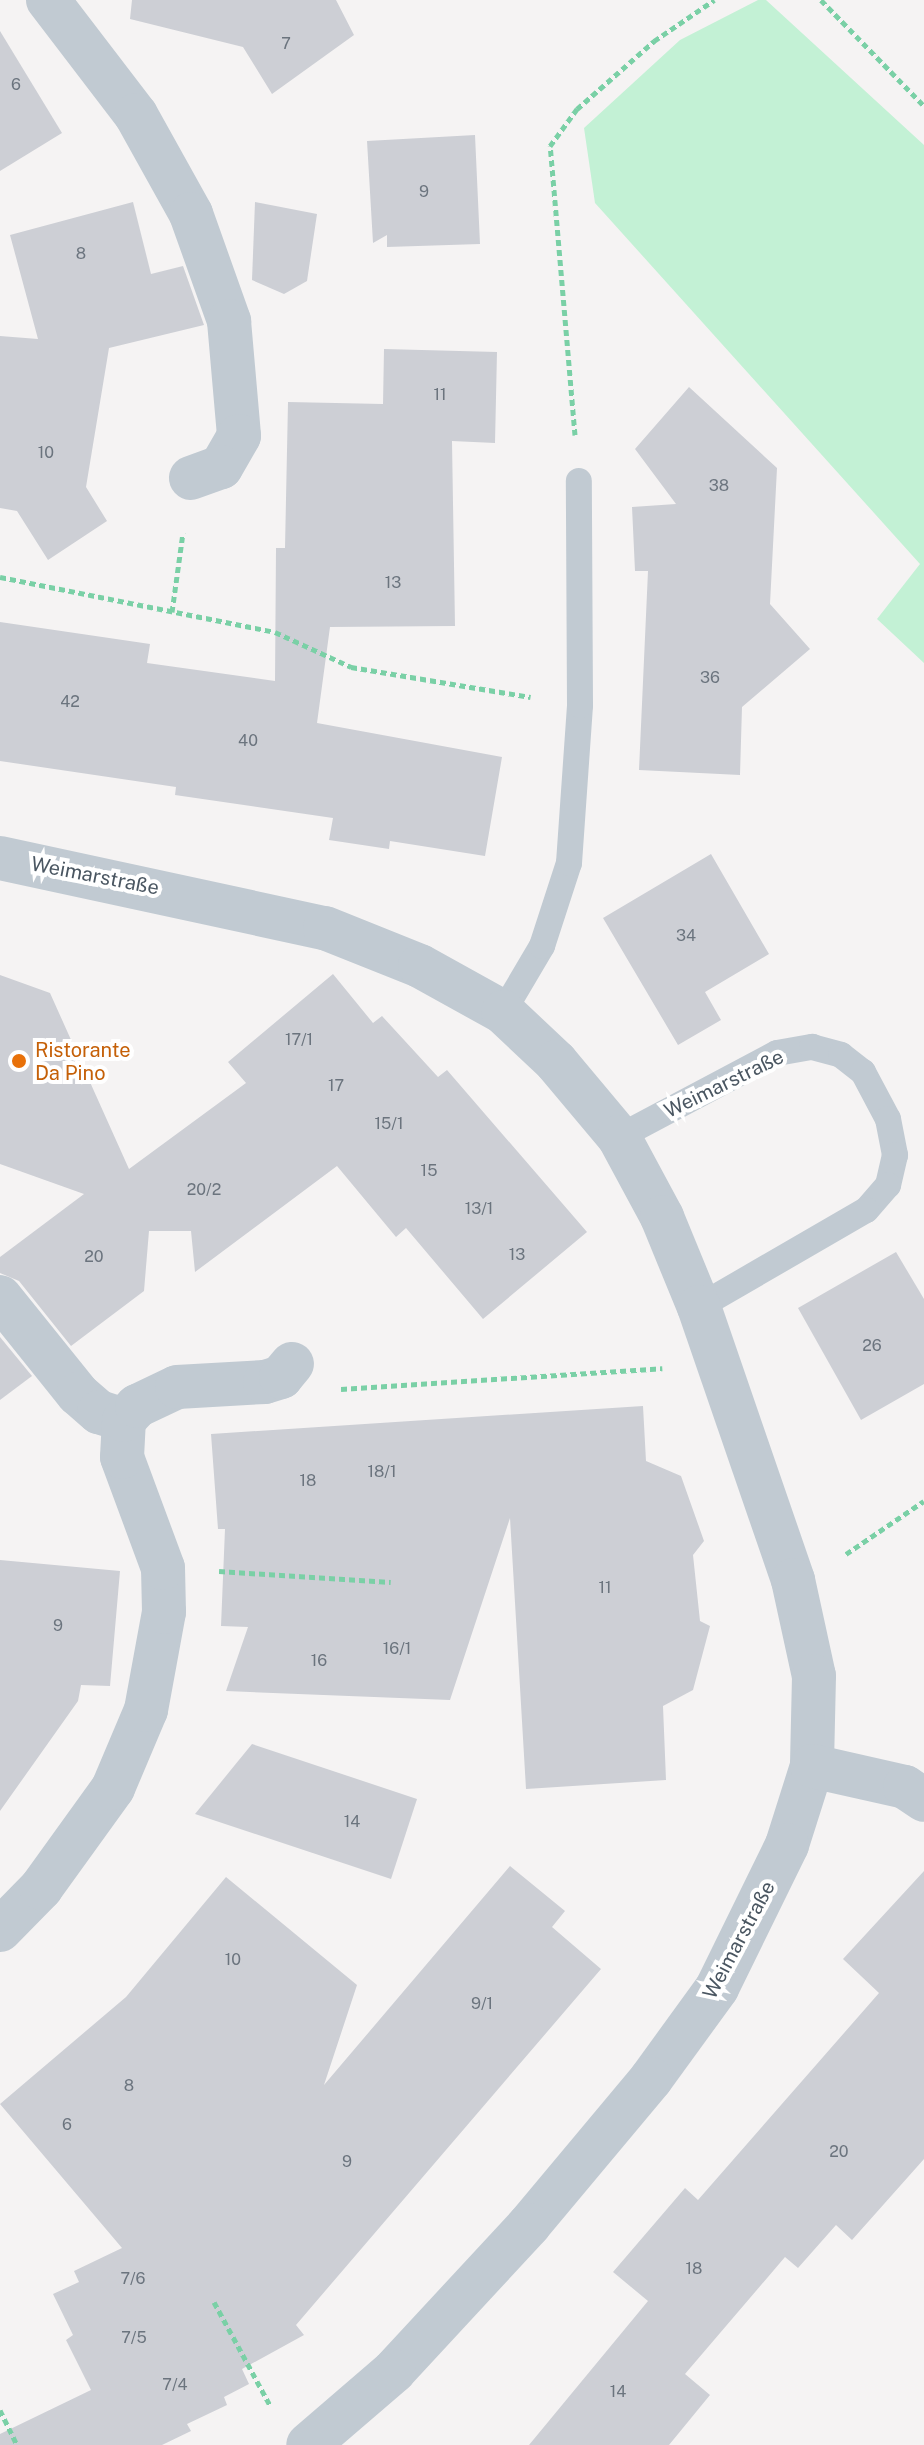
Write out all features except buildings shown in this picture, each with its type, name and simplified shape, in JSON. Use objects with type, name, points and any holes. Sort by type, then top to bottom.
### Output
[{"type":"street","points":[[48,0],[143,127],[191,214],[229,321],[239,436],[221,467],[191,478]]},
{"type":"street","name":"Weimarstraße","points":[[0,858],[325,928],[420,966],[503,1012],[556,1062],[619,1137],[662,1217],[699,1307],[793,1580],[814,1676],[812,1766],[787,1845],[717,1988],[651,2079],[529,2225],[394,2371],[292,2432]]},
{"type":"street","points":[[0,1297],[78,1394],[99,1412],[124,1420]]},
{"type":"street","points":[[0,1930],[41,1888],[113,1788],[146,1710],[164,1612],[163,1568],[122,1457],[124,1420],[137,1406],[177,1387],[265,1382],[281,1377],[292,1364]]},
{"type":"street","points":[[812,1766],[905,1787],[924,1800]]},
{"type":"lane","points":[[503,1012],[542,946],[569,863],[580,705],[579,481]]},
{"type":"lane","name":"Weimarstraße","points":[[619,1137],[777,1053],[812,1047],[841,1055],[863,1072],[888,1119],[895,1155],[888,1185],[866,1210],[699,1307]]},
{"type":"path","points":[[579,481],[550,146],[577,109],[654,41],[714,0]]},
{"type":"path","points":[[821,0],[924,106]]},
{"type":"path","points":[[172,612],[191,478]]},
{"type":"path","points":[[0,577],[275,632],[351,667],[580,705]]},
{"type":"path","points":[[292,1364],[315,1386],[336,1390],[719,1364]]},
{"type":"path","points":[[793,1580],[846,1554],[924,1501]]},
{"type":"path","points":[[163,1568],[391,1582]]},
{"type":"path","points":[[214,2302],[292,2432]]},
{"type":"path","points":[[0,2410],[17,2445]]},
{"type":"green space","points":[[758,0],[766,0],[924,145],[924,663],[877,619],[920,564],[595,203],[584,128],[680,40]]},
{"type":"place","name":"Ristorante Da Pino","points":[[19,1061]]}]
